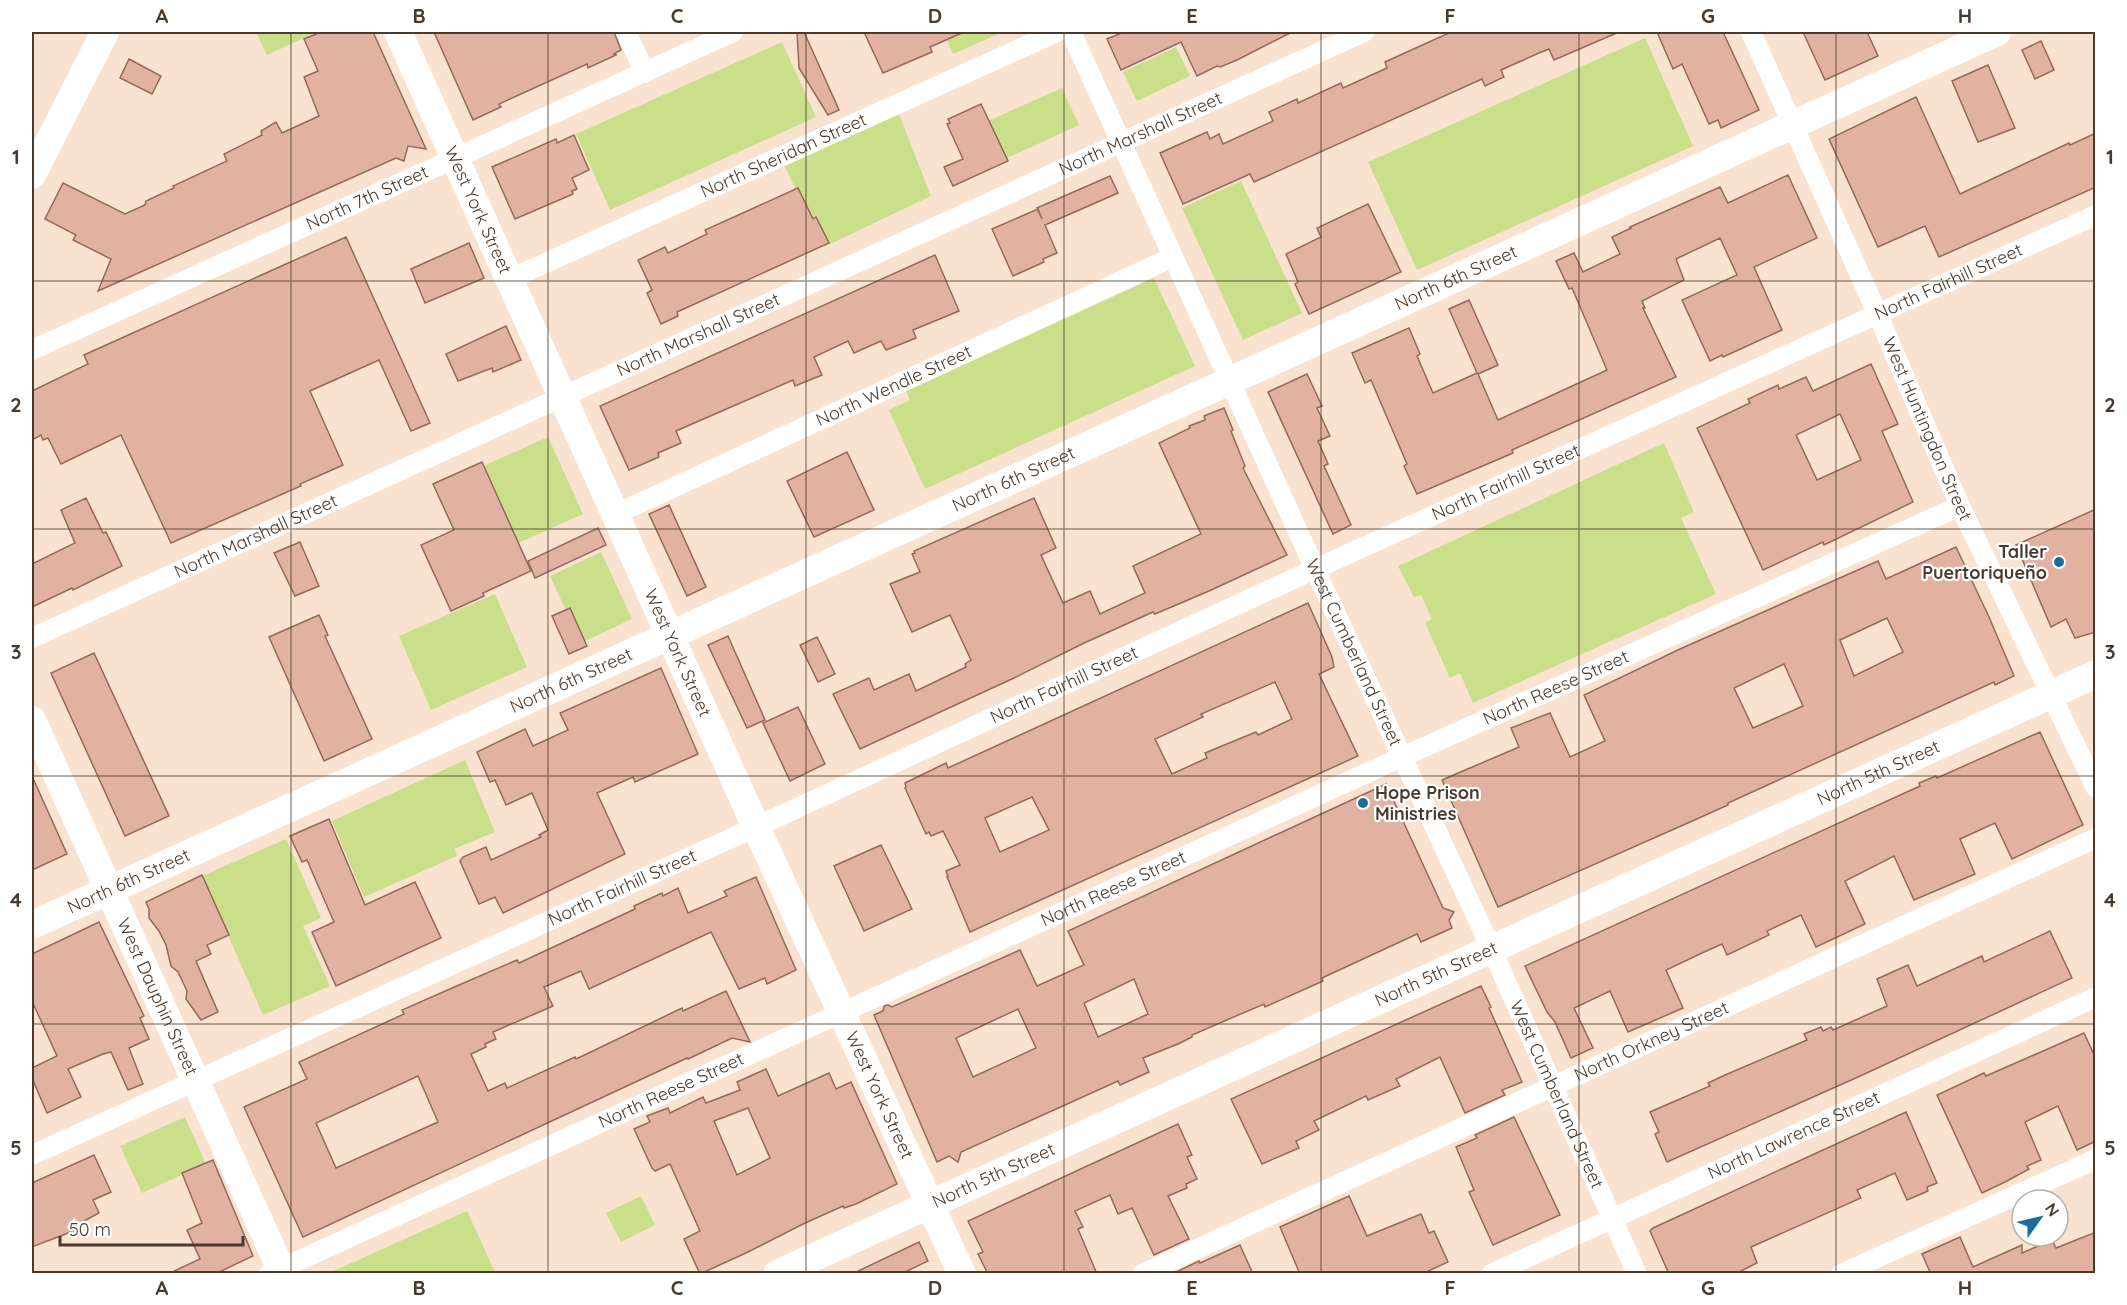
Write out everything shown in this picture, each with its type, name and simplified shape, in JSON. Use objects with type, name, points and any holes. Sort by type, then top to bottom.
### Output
[{"type":"main road","points":[[32,175],[105,32]]},
{"type":"main road","name":"West York Street","points":[[398,32],[756,827],[962,1274]]},
{"type":"main road","name":"North 6th Street","points":[[32,926],[1997,32]]},
{"type":"main road","name":"North 5th Street","points":[[777,1274],[2096,674]]},
{"type":"main road","name":"West Dauphin Street","points":[[32,720],[196,1081],[278,1272]]},
{"type":"street","points":[[626,32],[645,73]]},
{"type":"street","name":"North 7th Street","points":[[32,350],[733,32]]},
{"type":"street","name":"North Sheridan Street","points":[[510,279],[1057,32]]},
{"type":"street","name":"West Cumberland Street","points":[[1071,32],[1491,948],[1637,1274]]},
{"type":"street","name":"North Marshall Street","points":[[32,638],[1364,32]]},
{"type":"street","name":"West Huntingdon Street","points":[[1750,32],[1877,313],[1960,506],[2096,788]]},
{"type":"street","name":"North Fairhill Street","points":[[32,1155],[2096,215]]},
{"type":"street","name":"North Wendle Street","points":[[616,514],[1173,257]]},
{"type":"street","name":"North Reese Street","points":[[278,1272],[1402,757],[1960,506]]},
{"type":"street","name":"North Orkney Street","points":[[1142,1274],[2096,838]]},
{"type":"street","name":"North Lawrence Street","points":[[1491,1274],[2096,997]]},
{"type":"street","points":[[1841,1274],[2096,1159]]},
{"type":"green space","points":[[256,32],[317,32],[267,55]]},
{"type":"green space","points":[[943,32],[1003,32],[953,54]]},
{"type":"green space","points":[[1645,38],[1693,146],[1417,270],[1368,162]]},
{"type":"green space","points":[[782,42],[816,117],[610,210],[576,134]]},
{"type":"green space","points":[[1176,47],[1190,76],[1137,101],[1123,72]]},
{"type":"green space","points":[[1062,88],[1079,125],[1005,159],[988,121]]},
{"type":"green space","points":[[898,112],[931,196],[824,247],[784,165]]},
{"type":"green space","points":[[1241,181],[1302,313],[1243,340],[1182,208]]},
{"type":"green space","points":[[1154,278],[1195,366],[925,489],[889,410],[910,400],[906,391]]},
{"type":"green space","points":[[548,437],[583,514],[516,544],[481,467]]},
{"type":"green space","points":[[1664,443],[1694,512],[1681,518],[1716,594],[1473,703],[1460,673],[1450,678],[1425,623],[1432,619],[1421,595],[1414,597],[1398,566]]},
{"type":"green space","points":[[601,552],[632,619],[581,643],[550,576]]},
{"type":"green space","points":[[495,594],[527,667],[431,710],[399,636]]},
{"type":"green space","points":[[465,760],[495,832],[454,849],[457,856],[364,897],[332,821]]},
{"type":"green space","points":[[286,839],[321,918],[303,926],[330,986],[263,1015],[202,876]]},
{"type":"green space","points":[[185,1117],[206,1164],[142,1193],[120,1146]]},
{"type":"green space","points":[[641,1196],[655,1225],[621,1242],[606,1213]]},
{"type":"green space","points":[[467,1211],[495,1272],[491,1274],[329,1273]]},
{"type":"building","points":[[321,32],[373,32],[426,149],[408,146],[404,161],[396,158],[98,291],[111,259],[73,240],[76,235],[45,219],[63,183],[125,214],[145,205],[146,201],[174,188],[173,186],[227,161],[224,154],[262,135],[261,131],[276,122],[282,133],[319,116],[304,77],[318,71],[304,39]]},
{"type":"building","points":[[434,32],[614,32],[621,50],[614,54],[616,55],[588,68],[587,64],[499,104],[501,107],[473,120]]},
{"type":"building","points":[[797,32],[804,32],[839,110],[828,115],[799,68]]},
{"type":"building","points":[[864,32],[964,32],[930,47],[932,52],[883,73]]},
{"type":"building","points":[[1124,32],[1292,32],[1237,60],[1220,67],[1217,66],[1197,76],[1181,42],[1121,70],[1107,39]]},
{"type":"building","points":[[1451,32],[1619,32],[1554,60],[1549,49],[1501,70],[1504,77],[1485,86],[1482,79],[1254,182],[1250,174],[1183,204],[1160,153],[1207,132],[1210,139],[1219,134],[1223,144],[1273,121],[1269,112],[1297,99],[1298,103],[1341,83],[1343,88],[1387,68],[1385,62]]},
{"type":"building","points":[[1657,32],[1723,32],[1759,110],[1721,128],[1718,120],[1709,124],[1682,64],[1673,69]]},
{"type":"building","points":[[1803,32],[1867,32],[1878,56],[1825,80]]},
{"type":"building","points":[[2041,41],[2054,70],[2035,79],[2022,50]]},
{"type":"building","points":[[129,59],[161,76],[152,94],[120,78]]},
{"type":"building","points":[[1988,65],[2015,128],[1978,142],[1952,81]]},
{"type":"building","points":[[1916,97],[1960,194],[2069,143],[2070,145],[2096,133],[2096,187],[1939,257],[1925,226],[1878,247],[1829,139]]},
{"type":"building","points":[[981,104],[1008,161],[953,186],[944,167],[963,159],[947,124],[950,123],[948,119]]},
{"type":"building","points":[[574,135],[589,170],[572,178],[577,189],[572,191],[573,194],[515,219],[492,167],[556,139],[557,143]]},
{"type":"building","points":[[1788,175],[1817,238],[1754,267],[1782,330],[1710,361],[1682,300],[1737,275],[1720,238],[1676,259],[1684,280],[1642,301],[1645,308],[1643,308],[1676,377],[1512,450],[1513,453],[1417,494],[1404,466],[1407,464],[1371,380],[1365,383],[1352,353],[1409,328],[1420,354],[1417,356],[1433,393],[1477,373],[1449,309],[1469,300],[1498,365],[1478,374],[1498,420],[1607,370],[1572,288],[1569,289],[1556,261],[1574,253],[1583,272],[1620,254],[1612,237],[1630,227],[1720,187],[1728,203]]},
{"type":"building","points":[[1110,176],[1118,193],[1045,225],[1057,253],[1043,259],[1044,262],[1013,276],[992,229]]},
{"type":"building","points":[[798,188],[813,219],[816,217],[829,243],[677,312],[678,316],[661,324],[647,293],[652,290],[638,260],[665,247],[668,253],[707,234],[705,230]]},
{"type":"building","points":[[1368,204],[1401,272],[1309,314],[1295,284],[1298,282],[1286,254],[1321,237],[1317,228]]},
{"type":"building","points":[[346,237],[430,423],[411,431],[379,360],[310,391],[343,465],[171,543],[121,435],[61,464],[48,438],[43,440],[41,435],[32,440],[32,391],[88,364],[84,355]]},
{"type":"building","points":[[469,243],[484,278],[425,303],[411,269]]},
{"type":"building","points":[[935,255],[959,311],[913,330],[916,338],[886,350],[881,341],[854,353],[848,341],[814,357],[822,375],[795,386],[793,380],[676,431],[681,443],[658,453],[659,457],[629,470],[600,406]]},
{"type":"building","points":[[506,326],[521,360],[493,372],[492,368],[458,381],[446,354]]},
{"type":"building","points":[[1871,364],[1898,424],[1882,431],[1913,502],[1824,545],[1823,542],[1763,570],[1697,428],[1750,403],[1748,399],[1778,385],[1779,389],[1806,377],[1813,391]],"holes":[[[1840,414],[1861,460],[1817,480],[1796,435]]]},
{"type":"building","points":[[1307,374],[1322,406],[1317,408],[1330,436],[1318,441],[1328,464],[1324,466],[1351,525],[1333,534],[1268,392]]},
{"type":"building","points":[[1224,408],[1245,466],[1243,468],[1287,555],[1209,591],[1155,614],[1153,612],[1082,644],[860,749],[833,694],[869,678],[874,690],[909,674],[916,691],[966,667],[965,664],[971,660],[950,615],[912,632],[890,584],[920,572],[912,554],[915,553],[914,551],[1034,498],[1056,548],[1041,555],[1063,603],[1090,591],[1100,614],[1145,593],[1133,566],[1201,534],[1159,443],[1205,420],[1204,416]]},
{"type":"building","points":[[847,452],[874,510],[814,537],[787,481]]},
{"type":"building","points":[[482,462],[531,571],[451,611],[421,545],[454,530],[433,484]]},
{"type":"building","points":[[86,498],[122,566],[32,607],[32,564],[75,543],[61,510]]},
{"type":"building","points":[[669,505],[706,587],[687,596],[649,514]]},
{"type":"building","name":"Taller Puertoriqueño","points":[[2096,509],[2096,632],[2075,638],[2066,619],[2051,627],[2016,545]]},
{"type":"building","points":[[598,528],[606,545],[535,578],[528,561]]},
{"type":"building","points":[[300,542],[319,586],[295,596],[274,553]]},
{"type":"building","points":[[1956,547],[2014,676],[1995,685],[1994,682],[1728,803],[1728,805],[1498,907],[1442,780],[1519,747],[1511,728],[1550,713],[1570,757],[1605,741],[1584,695],[1680,649],[1878,561],[1886,579]],"holes":[[[1887,618],[1903,652],[1854,676],[1840,640]],[[1784,664],[1803,706],[1753,728],[1734,688]]]},
{"type":"building","points":[[1308,603],[1332,657],[1334,667],[1319,674],[1358,756],[970,932],[946,871],[960,865],[943,831],[931,836],[929,832],[926,834],[905,788],[905,783],[946,763],[948,768]],"holes":[[[1275,682],[1292,719],[1258,735],[1256,732],[1205,753],[1207,758],[1172,774],[1155,739],[1203,717],[1201,714]],[[1032,797],[1049,830],[1000,852],[985,818]]]},
{"type":"building","points":[[570,608],[587,646],[569,654],[552,616]]},
{"type":"building","points":[[319,615],[328,635],[325,636],[372,739],[324,761],[269,637]]},
{"type":"building","points":[[728,636],[765,720],[747,728],[708,645]]},
{"type":"building","points":[[817,637],[835,674],[818,682],[800,645]]},
{"type":"building","points":[[94,653],[169,816],[125,836],[51,673]]},
{"type":"building","points":[[661,668],[698,754],[635,782],[633,777],[597,793],[625,854],[503,913],[495,897],[479,904],[460,861],[463,857],[486,847],[491,860],[541,837],[539,835],[548,830],[532,793],[506,805],[495,780],[490,782],[477,752],[525,729],[533,746],[568,730],[560,713]]},
{"type":"building","points":[[798,707],[825,764],[790,781],[763,723]]},
{"type":"building","points":[[2040,732],[2083,825],[2012,859],[1995,823],[1960,839],[1975,874],[1914,900],[1894,856],[1845,881],[1865,924],[1816,947],[1801,915],[1767,931],[1769,935],[1727,955],[1722,944],[1702,953],[1666,970],[1683,1008],[1628,1032],[1610,991],[1574,1008],[1593,1048],[1571,1058],[1525,966],[1920,786],[1919,783],[1936,776],[1937,778]]},
{"type":"building","points":[[32,776],[67,854],[32,870]]},
{"type":"building","points":[[1386,784],[1443,908],[1454,912],[1449,920],[1452,928],[1421,942],[1417,934],[1322,978],[1323,981],[1265,1007],[1264,1004],[1192,1035],[1178,1044],[1143,1058],[1149,1072],[1120,1085],[1118,1081],[961,1152],[958,1162],[949,1156],[937,1162],[874,1015],[883,1011],[884,1006],[892,1007],[1020,950],[1037,986],[1084,965],[1068,931]],"holes":[[[1134,979],[1148,1014],[1098,1037],[1084,1003]],[[1018,1009],[1036,1048],[973,1077],[956,1038]]]},
{"type":"building","points":[[329,819],[365,905],[415,882],[441,938],[336,986],[312,932],[334,922],[307,860],[302,862],[290,836]]},
{"type":"building","points":[[881,845],[912,909],[864,931],[834,866]]},
{"type":"building","points":[[202,875],[229,935],[207,945],[211,954],[196,961],[218,1012],[201,1020],[186,999],[187,991],[178,972],[171,966],[166,945],[149,918],[146,902]]},
{"type":"building","points":[[756,877],[796,970],[767,984],[765,978],[739,989],[711,932],[589,989],[581,971],[544,987],[553,1006],[493,1032],[496,1039],[471,1054],[488,1091],[505,1083],[507,1088],[575,1057],[576,1059],[682,1008],[683,1011],[726,991],[750,1042],[732,1038],[303,1237],[244,1107],[307,1079],[299,1062],[404,1014],[402,1010],[517,960],[519,963],[635,909],[634,906],[662,893],[663,896],[678,888],[688,913],[727,896],[724,891]],"holes":[[[418,1076],[438,1122],[336,1168],[316,1123]]]},
{"type":"building","points":[[99,922],[144,1016],[140,1018],[149,1039],[129,1048],[143,1084],[128,1090],[111,1052],[103,1054],[68,1069],[81,1097],[47,1113],[32,1078],[32,1068],[57,1056],[32,1001],[32,954]]},
{"type":"building","points":[[2050,931],[2072,978],[1667,1162],[1655,1134],[1659,1132],[1650,1112],[1710,1086],[1708,1083],[1725,1075],[1807,1040],[1804,1034],[1821,1027],[1823,1031],[1831,1027],[1833,1030],[1887,1006],[1877,979],[1908,965],[1917,986],[1982,956],[1984,962]]},
{"type":"building","points":[[1481,986],[1522,1082],[1502,1090],[1505,1095],[1465,1113],[1440,1057],[1396,1079],[1400,1086],[1368,1100],[1366,1096],[1314,1121],[1319,1130],[1296,1141],[1299,1148],[1262,1164],[1231,1099]]},
{"type":"building","points":[[2084,1033],[2096,1059],[2096,1141],[2077,1150],[2058,1106],[2025,1122],[2041,1160],[2027,1166],[2029,1169],[1982,1193],[1937,1095],[1984,1073],[1986,1076]]},
{"type":"building","points":[[766,1069],[778,1096],[829,1073],[836,1089],[851,1082],[897,1184],[856,1204],[844,1208],[843,1206],[803,1224],[700,1274],[684,1239],[700,1231],[670,1164],[655,1171],[634,1129],[650,1122],[647,1116],[668,1108],[670,1113],[703,1097],[706,1103],[740,1090],[737,1082]],"holes":[[[748,1108],[770,1158],[737,1175],[714,1121]]]},
{"type":"building","points":[[1906,1112],[1937,1183],[1927,1187],[1928,1191],[1907,1200],[1895,1173],[1857,1190],[1861,1198],[1751,1247],[1757,1263],[1735,1274],[1669,1274],[1650,1231],[1653,1228]]},
{"type":"building","points":[[1514,1117],[1560,1215],[1493,1245],[1469,1192],[1474,1190],[1456,1147],[1477,1138],[1475,1135]]},
{"type":"building","points":[[1178,1124],[1192,1155],[1187,1157],[1197,1179],[1186,1184],[1187,1188],[1168,1196],[1189,1239],[1154,1255],[1132,1208],[1118,1214],[1110,1195],[1075,1211],[1083,1227],[1078,1229],[1097,1274],[988,1274],[978,1254],[983,1252],[968,1221]]},
{"type":"building","points":[[94,1155],[111,1192],[93,1200],[99,1213],[75,1226],[76,1230],[32,1247],[32,1183]]},
{"type":"building","points":[[213,1160],[253,1256],[215,1274],[168,1274],[200,1259],[187,1230],[202,1223],[182,1173]]},
{"type":"building","points":[[1349,1196],[1367,1236],[1421,1214],[1429,1233],[1434,1231],[1448,1262],[1422,1274],[1300,1274],[1280,1227]]},
{"type":"building","points":[[2096,1232],[2096,1274],[1931,1274],[1922,1254],[1960,1237],[1973,1267],[2015,1248],[2022,1248],[2022,1253],[2034,1248],[2070,1248],[2070,1242]]},
{"type":"building","points":[[919,1242],[928,1261],[901,1274],[852,1274]]},
{"type":"building","points":[[1240,1245],[1253,1274],[1172,1274],[1199,1261],[1200,1263]]},
{"type":"place","name":"Taller Puertoriqueño","points":[[2059,562]]},
{"type":"place","name":"Hope Prison Ministries","points":[[1363,803]]}]
